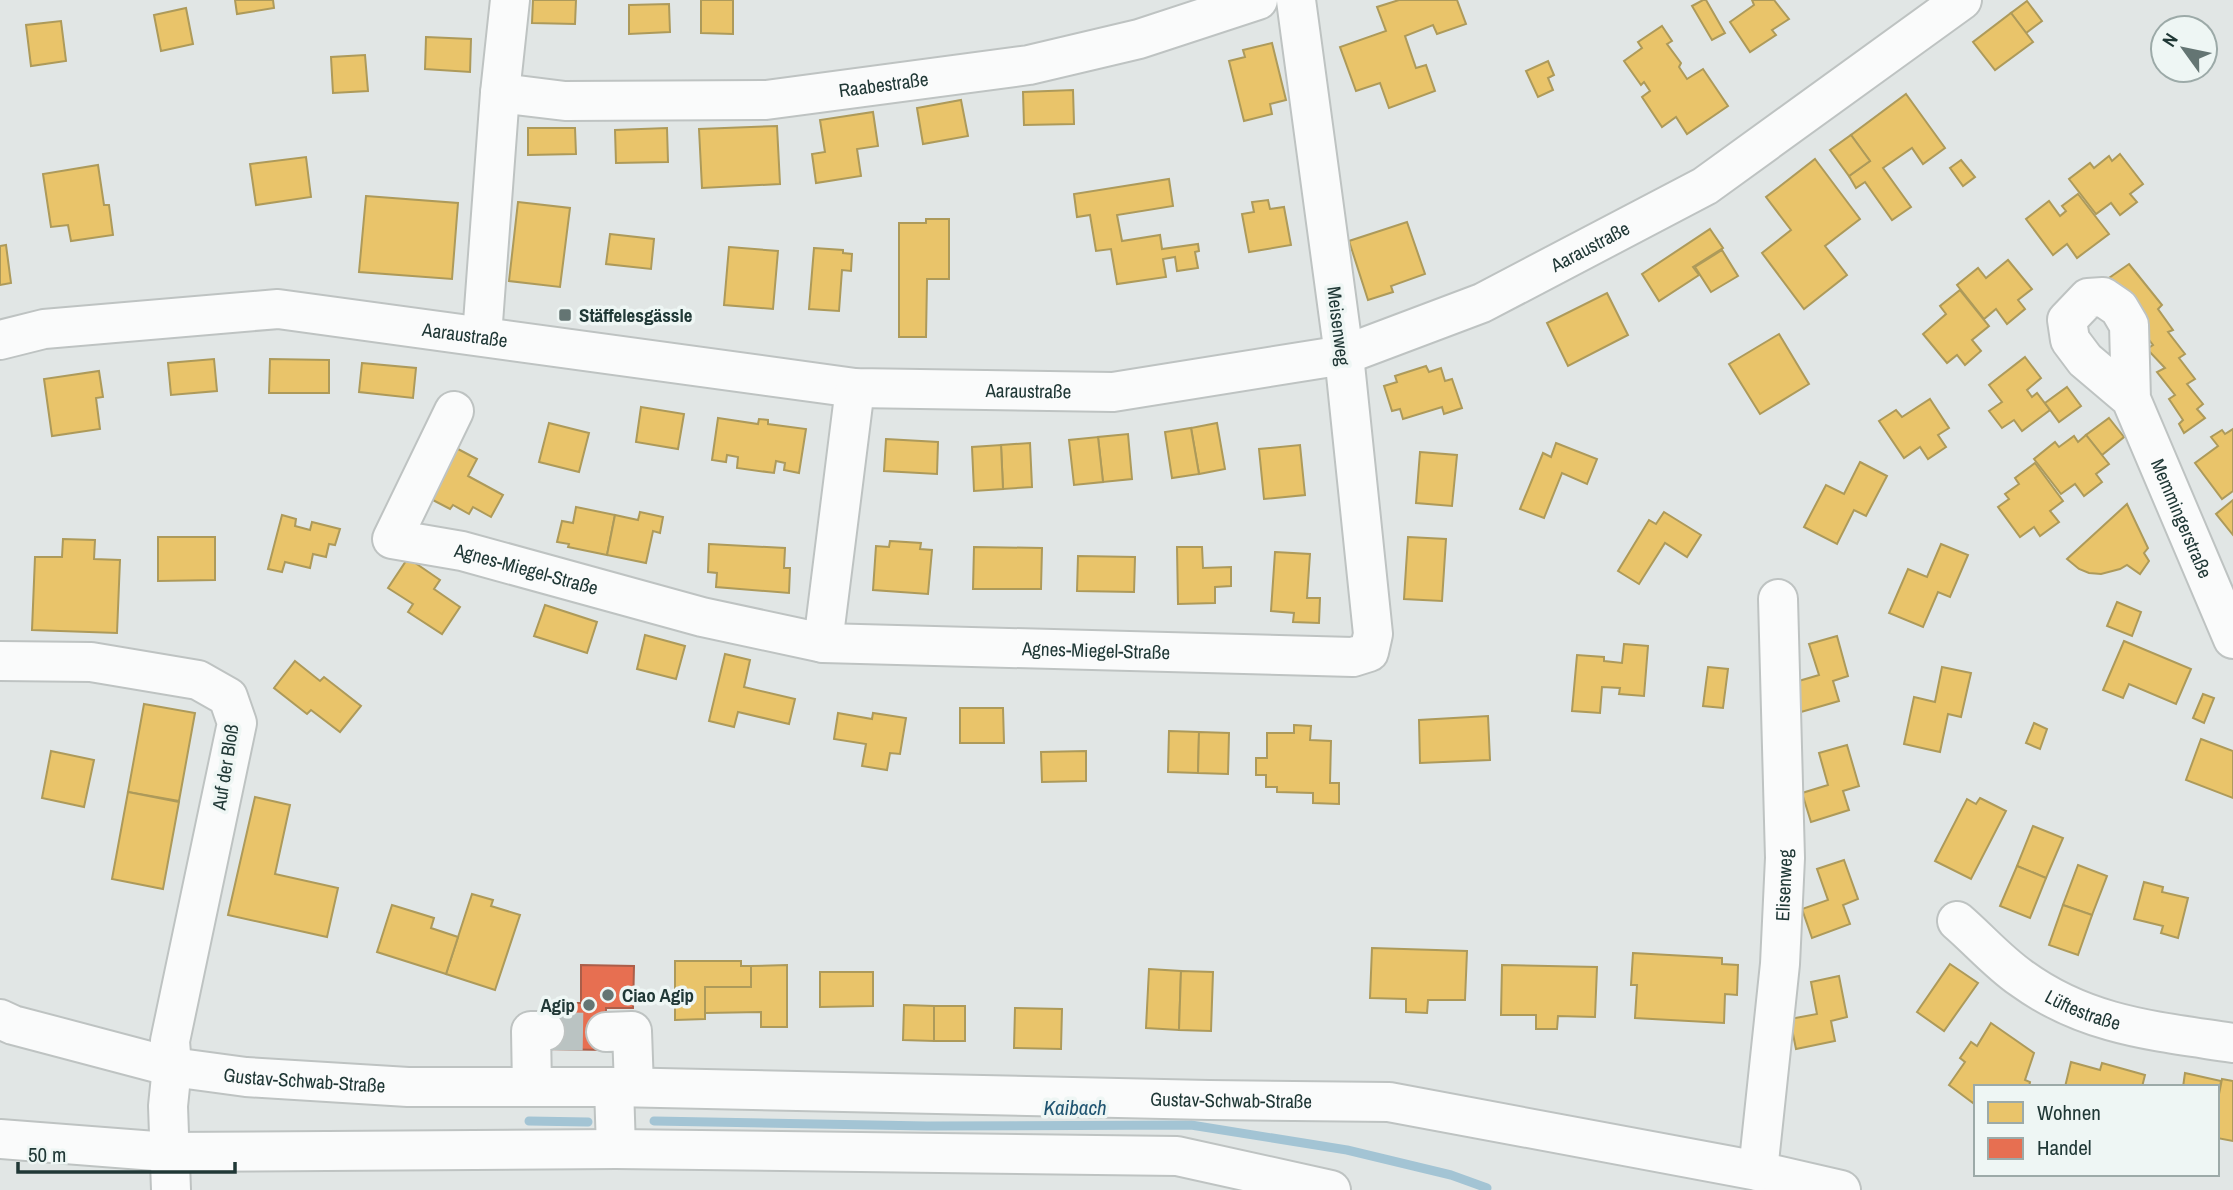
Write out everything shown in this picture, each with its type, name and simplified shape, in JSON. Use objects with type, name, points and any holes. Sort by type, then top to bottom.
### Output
[{"type":"street","points":[[482,336],[500,93],[510,0]]},
{"type":"street","name":"Raabestraße","points":[[500,93],[565,101],[766,100],[1029,65],[1139,39],[1258,0]]},
{"type":"street","name":"Meisenweg","points":[[1296,0],[1344,355],[1373,634],[1369,652]]},
{"type":"street","name":"Aaraustraße","points":[[0,340],[44,329],[278,310],[855,388],[1113,392],[1344,355],[1482,303],[1705,186],[1962,0]]},
{"type":"street","points":[[823,643],[855,388]]},
{"type":"street","name":"Memmingerstraße","points":[[2131,399],[2233,639]]},
{"type":"street","name":"Agnes-Miegel-Straße","points":[[454,411],[392,539],[462,551],[702,617],[823,643],[1353,657],[1369,652]]},
{"type":"street","name":"Elisenweg","points":[[1758,1171],[1780,964],[1785,858],[1777,599]]},
{"type":"street","name":"Auf der Bloß","points":[[0,661],[105,664],[198,680],[228,697],[237,723],[170,1041],[172,1067],[168,1106],[168,1152],[171,1190]]},
{"type":"street","name":"Lüftestraße","points":[[1957,920],[2020,978],[2075,1010],[2124,1026],[2233,1043]]},
{"type":"street","name":"Gustav-Schwab-Straße","points":[[0,1019],[13,1025],[172,1067],[246,1077],[408,1087],[624,1087],[1389,1102],[1689,1175],[1758,1171],[1841,1190]]},
{"type":"street","points":[[533,1087],[531,1031],[545,1031]]},
{"type":"street","points":[[606,1032],[632,1031],[616,1149]]},
{"type":"street","points":[[0,1139],[168,1152],[616,1149],[1177,1156],[1331,1190]]},
{"type":"building: Wohnen","points":[[235,0],[273,0],[274,8],[237,14]]},
{"type":"building: Wohnen","points":[[533,0],[576,0],[575,24],[532,23]]},
{"type":"building: Wohnen","points":[[701,0],[733,0],[733,34],[701,33]]},
{"type":"building: Wohnen","points":[[1399,0],[1457,0],[1466,24],[1437,34],[1433,25],[1405,36],[1416,68],[1426,65],[1435,91],[1389,108],[1380,83],[1356,91],[1340,47],[1386,31],[1377,7]]},
{"type":"building: Wohnen","points":[[1706,0],[1725,33],[1712,40],[1692,6]]},
{"type":"building: Wohnen","points":[[1752,0],[1774,0],[1789,19],[1772,30],[1776,35],[1750,52],[1730,22],[1754,5]]},
{"type":"building: Wohnen","points":[[2027,1],[2042,21],[2026,33],[2011,13]]},
{"type":"building: Wohnen","points":[[669,4],[670,32],[629,34],[629,5]]},
{"type":"building: Wohnen","points":[[186,8],[193,44],[161,51],[154,15]]},
{"type":"building: Wohnen","points":[[2011,13],[2033,42],[1995,70],[1973,42]]},
{"type":"building: Wohnen","points":[[61,21],[66,61],[31,66],[26,25]]},
{"type":"building: Wohnen","points":[[1662,26],[1672,41],[1667,44],[1681,63],[1679,67],[1687,79],[1703,69],[1728,106],[1687,134],[1676,117],[1662,127],[1642,97],[1650,91],[1644,82],[1641,85],[1624,61],[1642,48],[1638,42]]},
{"type":"building: Wohnen","points":[[426,37],[471,39],[470,72],[425,69]]},
{"type":"building: Wohnen","points":[[1272,43],[1286,100],[1270,104],[1272,114],[1244,121],[1229,61],[1245,57],[1243,50]]},
{"type":"building: Wohnen","points":[[365,55],[368,91],[333,93],[331,57]]},
{"type":"building: Wohnen","points":[[1548,61],[1554,75],[1548,78],[1553,90],[1538,97],[1526,71]]},
{"type":"building: Wohnen","points":[[1073,90],[1074,124],[1024,125],[1023,92]]},
{"type":"building: Wohnen","points":[[1906,94],[1945,148],[1923,164],[1912,148],[1883,168],[1911,207],[1892,220],[1865,182],[1856,188],[1849,176],[1870,161],[1851,135]]},
{"type":"building: Wohnen","points":[[961,100],[968,136],[923,144],[917,108]]},
{"type":"building: Wohnen","points":[[873,112],[878,146],[857,149],[861,176],[816,183],[812,154],[825,152],[820,120]]},
{"type":"building: Wohnen","points":[[777,126],[780,184],[702,188],[699,129]]},
{"type":"building: Wohnen","points":[[528,128],[575,128],[576,154],[528,155]]},
{"type":"building: Wohnen","points":[[667,128],[668,162],[616,163],[615,130]]},
{"type":"building: Wohnen","points":[[1851,135],[1870,161],[1849,176],[1830,150]]},
{"type":"building: Wohnen","points":[[2120,154],[2143,184],[2130,194],[2137,202],[2120,215],[2111,203],[2096,214],[2069,179],[2090,163],[2094,168],[2109,156],[2112,161]]},
{"type":"building: Wohnen","points":[[306,157],[311,197],[256,205],[250,164]]},
{"type":"building: Wohnen","points":[[1815,159],[1860,219],[1825,246],[1847,275],[1804,309],[1762,253],[1791,230],[1766,197]]},
{"type":"building: Wohnen","points":[[1961,160],[1975,177],[1963,186],[1950,168]]},
{"type":"building: Wohnen","points":[[98,165],[104,205],[109,205],[113,235],[71,241],[68,225],[51,227],[43,174]]},
{"type":"building: Wohnen","points":[[1169,179],[1173,206],[1117,215],[1122,241],[1160,235],[1162,249],[1198,244],[1199,251],[1195,252],[1198,268],[1177,271],[1175,257],[1163,259],[1166,277],[1117,284],[1111,249],[1096,251],[1090,215],[1077,217],[1074,194]]},
{"type":"building: Wohnen","points":[[2078,194],[2109,234],[2077,258],[2067,244],[2053,255],[2026,219],[2049,201],[2060,216],[2066,211],[2062,206]]},
{"type":"building: Wohnen","points":[[366,196],[458,203],[452,279],[359,272]]},
{"type":"building: Wohnen","points":[[1268,200],[1270,209],[1284,207],[1291,245],[1249,252],[1242,214],[1254,212],[1252,202]]},
{"type":"building: Wohnen","points":[[518,202],[570,208],[560,287],[509,281]]},
{"type":"building: Wohnen","points":[[926,219],[949,219],[949,279],[927,279],[926,337],[899,337],[899,223],[926,223]]},
{"type":"building: Wohnen","points":[[1407,222],[1425,274],[1391,286],[1393,292],[1368,300],[1349,241]]},
{"type":"building: Wohnen","points":[[1710,229],[1723,248],[1693,267],[1699,275],[1659,301],[1642,274]]},
{"type":"building: Wohnen","points":[[610,234],[654,239],[651,269],[606,264]]},
{"type":"building: Wohnen","points":[[6,245],[11,283],[0,285],[0,246]]},
{"type":"building: Wohnen","points":[[729,247],[778,251],[773,309],[724,305]]},
{"type":"building: Wohnen","points":[[814,248],[843,250],[843,253],[852,254],[851,271],[842,270],[839,311],[809,309]]},
{"type":"building: Wohnen","points":[[1722,250],[1738,276],[1711,292],[1695,267]]},
{"type":"building: Wohnen","points":[[2008,260],[2032,289],[2018,300],[2025,309],[2007,324],[1996,309],[1984,319],[1957,285],[1978,268],[1986,278]]},
{"type":"building: Wohnen","points":[[2129,264],[2162,305],[2158,309],[2173,330],[2168,332],[2185,354],[2179,358],[2195,379],[2187,384],[2203,404],[2197,409],[2205,418],[2184,433],[2179,424],[2183,420],[2169,399],[2175,395],[2157,372],[2165,368],[2147,349],[2153,345],[2138,326],[2142,322],[2109,278]]},
{"type":"building: Wohnen","points":[[1960,290],[1989,326],[1972,340],[1981,351],[1965,365],[1957,355],[1947,363],[1923,334],[1946,314],[1940,306]]},
{"type":"building: Wohnen","points":[[1607,293],[1628,335],[1568,366],[1547,323]]},
{"type":"building: Wohnen","points":[[1779,334],[1809,384],[1760,414],[1729,364]]},
{"type":"building: Wohnen","points":[[2025,357],[2041,378],[2027,390],[2032,397],[2037,393],[2050,410],[2022,431],[2014,420],[2002,428],[1989,411],[2002,402],[1989,385]]},
{"type":"building: Wohnen","points":[[214,359],[217,391],[171,395],[168,363]]},
{"type":"building: Wohnen","points":[[270,359],[329,360],[329,393],[269,393]]},
{"type":"building: Wohnen","points":[[362,363],[416,368],[413,398],[359,392]]},
{"type":"building: Wohnen","points":[[1426,366],[1429,372],[1441,368],[1445,381],[1452,379],[1462,408],[1444,414],[1442,407],[1403,419],[1400,409],[1392,411],[1384,386],[1397,382],[1395,376]]},
{"type":"building: Wohnen","points":[[99,371],[103,397],[96,398],[100,429],[52,436],[44,379]]},
{"type":"building: Wohnen","points":[[2067,387],[2081,406],[2059,422],[2045,403]]},
{"type":"building: Wohnen","points":[[1930,399],[1949,428],[1938,435],[1946,447],[1928,459],[1920,447],[1904,458],[1879,421],[1896,410],[1902,417]]},
{"type":"building: Wohnen","points":[[641,407],[684,414],[678,449],[636,442]]},
{"type":"building: Wohnen","points":[[718,418],[758,424],[759,419],[768,420],[768,424],[806,429],[799,473],[784,470],[785,463],[776,461],[774,473],[737,468],[738,457],[727,455],[726,462],[712,460]]},
{"type":"building: Wohnen","points":[[2109,418],[2124,437],[2102,455],[2086,435]]},
{"type":"building: Wohnen","points":[[549,423],[589,433],[579,472],[539,462]]},
{"type":"building: Wohnen","points":[[1217,423],[1225,469],[1199,474],[1191,428]]},
{"type":"building: Wohnen","points":[[1191,428],[1199,474],[1172,478],[1165,432]]},
{"type":"building: Wohnen","points":[[2233,429],[2233,491],[2222,499],[2195,463],[2218,446],[2211,437],[2222,430],[2225,434]]},
{"type":"building: Wohnen","points":[[1128,434],[1132,479],[1103,482],[1098,437]]},
{"type":"building: Wohnen","points":[[2086,435],[2109,464],[2096,474],[2102,482],[2084,496],[2075,484],[2061,494],[2034,459],[2055,442],[2059,447],[2074,436],[2078,442]]},
{"type":"building: Wohnen","points":[[1098,437],[1103,482],[1074,485],[1069,440]]},
{"type":"building: Wohnen","points":[[886,439],[938,442],[937,474],[884,471]]},
{"type":"building: Wohnen","points":[[1030,443],[1032,487],[1003,489],[1001,445]]},
{"type":"building: Wohnen","points":[[1556,443],[1597,459],[1587,484],[1562,473],[1544,518],[1520,509],[1543,453],[1551,457]]},
{"type":"building: Wohnen","points":[[1001,445],[1003,489],[974,491],[972,447]]},
{"type":"building: Wohnen","points":[[1300,445],[1305,495],[1264,499],[1259,449]]},
{"type":"building: Wohnen","points":[[456,448],[477,459],[468,476],[503,495],[491,517],[473,507],[469,514],[453,505],[450,509],[429,498]]},
{"type":"building: Wohnen","points":[[1420,452],[1457,455],[1452,506],[1416,503]]},
{"type":"building: Wohnen","points":[[1860,462],[1887,476],[1866,516],[1854,510],[1837,544],[1804,527],[1826,485],[1844,494]]},
{"type":"building: Wohnen","points":[[2035,463],[2063,501],[2050,511],[2059,522],[2040,536],[2034,527],[2020,537],[1998,507],[2009,499],[2005,494],[2019,484],[2015,478]]},
{"type":"building: Wohnen","points":[[2233,500],[2233,535],[2216,514]]},
{"type":"building: Wohnen","points":[[2127,504],[2148,548],[2144,553],[2149,561],[2140,574],[2127,565],[2101,574],[2089,573],[2067,559]]},
{"type":"building: Wohnen","points":[[576,507],[615,515],[607,555],[557,542],[562,521],[573,523]]},
{"type":"building: Wohnen","points":[[640,512],[663,517],[660,533],[653,531],[646,563],[607,555],[615,515],[638,520]]},
{"type":"building: Wohnen","points":[[1664,512],[1701,535],[1687,557],[1665,543],[1639,584],[1618,571],[1649,520],[1656,524]]},
{"type":"building: Wohnen","points":[[282,515],[296,519],[295,526],[310,530],[312,522],[340,529],[335,545],[329,544],[326,557],[313,554],[310,568],[285,562],[282,572],[268,569]]},
{"type":"building: Wohnen","points":[[158,537],[215,537],[215,580],[158,581]]},
{"type":"building: Wohnen","points":[[1408,537],[1446,539],[1442,601],[1404,599]]},
{"type":"building: Wohnen","points":[[63,539],[95,540],[94,559],[120,560],[117,633],[32,630],[35,557],[62,557]]},
{"type":"building: Wohnen","points":[[890,541],[921,543],[920,549],[932,550],[928,594],[873,590],[876,546],[889,547]]},
{"type":"building: Wohnen","points":[[709,544],[785,548],[784,568],[790,568],[789,593],[716,587],[717,573],[708,572]]},
{"type":"building: Wohnen","points":[[1941,544],[1968,555],[1950,597],[1938,592],[1923,627],[1889,613],[1908,569],[1927,577]]},
{"type":"building: Wohnen","points":[[974,547],[1042,548],[1041,589],[973,589]]},
{"type":"building: Wohnen","points":[[1177,547],[1202,547],[1203,568],[1231,567],[1231,586],[1215,587],[1215,603],[1178,604]]},
{"type":"building: Wohnen","points":[[1275,552],[1310,554],[1307,598],[1320,598],[1319,623],[1293,622],[1294,613],[1271,611]]},
{"type":"building: Wohnen","points":[[1078,556],[1135,557],[1134,592],[1077,591]]},
{"type":"building: Wohnen","points":[[408,558],[440,580],[434,589],[460,607],[442,634],[408,612],[413,604],[388,588]]},
{"type":"building: Wohnen","points":[[2117,602],[2141,612],[2132,636],[2107,626]]},
{"type":"building: Wohnen","points":[[545,605],[597,622],[587,653],[534,636]]},
{"type":"building: Wohnen","points":[[645,635],[685,646],[676,679],[637,669]]},
{"type":"building: Wohnen","points":[[1837,636],[1848,676],[1833,681],[1839,701],[1801,712],[1792,683],[1819,675],[1809,644]]},
{"type":"building: Wohnen","points":[[2124,641],[2191,669],[2176,704],[2129,684],[2123,698],[2103,690]]},
{"type":"building: Wohnen","points":[[1624,644],[1648,646],[1644,696],[1619,694],[1620,688],[1602,687],[1600,713],[1572,711],[1577,655],[1604,657],[1604,661],[1622,663]]},
{"type":"building: Wohnen","points":[[725,654],[750,660],[744,687],[795,699],[789,724],[738,712],[734,727],[709,721]]},
{"type":"building: Wohnen","points":[[295,661],[320,681],[324,677],[361,706],[340,732],[311,710],[307,714],[274,688]]},
{"type":"building: Wohnen","points":[[1708,667],[1728,669],[1723,708],[1703,706]]},
{"type":"building: Wohnen","points":[[1942,667],[1971,673],[1961,717],[1948,714],[1940,752],[1904,744],[1914,697],[1935,702]]},
{"type":"building: Wohnen","points":[[2203,694],[2214,698],[2204,723],[2193,718]]},
{"type":"building: Wohnen","points":[[144,704],[195,713],[179,801],[128,792]]},
{"type":"building: Wohnen","points":[[960,708],[1003,708],[1004,743],[960,743]]},
{"type":"building: Wohnen","points":[[838,713],[872,719],[873,713],[906,718],[900,754],[890,753],[887,770],[862,766],[866,744],[834,739]]},
{"type":"building: Wohnen","points":[[1488,716],[1490,760],[1420,763],[1419,720]]},
{"type":"building: Wohnen","points":[[2034,723],[2047,729],[2040,749],[2026,743]]},
{"type":"building: Wohnen","points":[[1294,725],[1311,726],[1310,740],[1331,741],[1330,783],[1339,783],[1339,804],[1313,803],[1313,793],[1277,792],[1277,787],[1266,787],[1266,775],[1256,775],[1256,758],[1267,758],[1267,733],[1294,733]]},
{"type":"building: Wohnen","points":[[1169,731],[1199,732],[1198,773],[1168,772]]},
{"type":"building: Wohnen","points":[[1199,732],[1229,733],[1228,774],[1198,773]]},
{"type":"building: Wohnen","points":[[2201,739],[2233,751],[2233,798],[2186,780]]},
{"type":"building: Wohnen","points":[[1847,745],[1859,786],[1843,791],[1849,810],[1811,822],[1802,793],[1828,785],[1819,753]]},
{"type":"building: Wohnen","points":[[51,751],[94,760],[84,807],[42,798]]},
{"type":"building: Wohnen","points":[[1086,751],[1086,781],[1042,782],[1041,752]]},
{"type":"building: Wohnen","points":[[128,792],[179,802],[163,889],[112,879]]},
{"type":"building: Wohnen","points":[[255,797],[290,805],[275,874],[338,888],[327,937],[228,915]]},
{"type":"building: Wohnen","points":[[1980,798],[2006,811],[1971,879],[1935,861],[1967,799],[1976,804]]},
{"type":"building: Wohnen","points":[[2033,826],[2063,838],[2046,878],[2017,866]]},
{"type":"building: Wohnen","points":[[1844,860],[1858,899],[1843,905],[1850,924],[1812,938],[1802,909],[1828,900],[1817,869]]},
{"type":"building: Wohnen","points":[[2078,865],[2107,876],[2092,915],[2063,905]]},
{"type":"building: Wohnen","points":[[2017,866],[2046,878],[2030,918],[2000,906]]},
{"type":"building: Wohnen","points":[[2144,882],[2163,887],[2162,892],[2188,898],[2178,938],[2161,933],[2163,926],[2134,919]]},
{"type":"building: Wohnen","points":[[472,894],[493,900],[491,906],[520,915],[495,990],[446,974]]},
{"type":"building: Wohnen","points":[[392,905],[434,918],[431,928],[458,937],[446,974],[377,952]]},
{"type":"building: Wohnen","points":[[2063,905],[2092,915],[2078,955],[2049,945]]},
{"type":"building: Wohnen","points":[[1372,948],[1467,951],[1465,1000],[1428,1000],[1427,1013],[1406,1012],[1406,999],[1370,998]]},
{"type":"building: Wohnen","points":[[1633,953],[1722,958],[1722,964],[1738,965],[1737,995],[1725,994],[1724,1023],[1635,1018],[1637,985],[1631,985]]},
{"type":"building: Wohnen","points":[[675,961],[741,961],[741,966],[751,966],[751,987],[705,987],[705,1019],[675,1020]]},
{"type":"building: Wohnen","points":[[1950,964],[1978,983],[1944,1031],[1917,1012]]},
{"type":"building: Wohnen","points":[[787,965],[787,1027],[761,1027],[761,1012],[705,1013],[705,987],[751,987],[751,966]]},
{"type":"building: Wohnen","points":[[1502,965],[1597,967],[1595,1017],[1558,1016],[1557,1029],[1536,1029],[1536,1015],[1501,1015]]},
{"type":"building: Wohnen","points":[[1149,969],[1181,971],[1179,1030],[1146,1028]]},
{"type":"building: Wohnen","points":[[1181,971],[1213,972],[1211,1031],[1179,1030]]},
{"type":"building: Wohnen","points":[[820,972],[873,972],[873,1006],[820,1007]]},
{"type":"building: Wohnen","points":[[1839,976],[1847,1017],[1831,1021],[1835,1041],[1796,1049],[1790,1019],[1817,1014],[1811,982]]},
{"type":"building: Wohnen","points":[[904,1005],[934,1006],[934,1041],[903,1040]]},
{"type":"building: Wohnen","points":[[934,1006],[965,1006],[965,1041],[934,1041]]},
{"type":"building: Wohnen","points":[[1015,1008],[1062,1009],[1061,1049],[1014,1048]]},
{"type":"building: Wohnen","points":[[1991,1023],[2034,1053],[2025,1080],[2030,1082],[2029,1085],[1974,1085],[1973,1103],[1949,1085],[1965,1062],[1960,1058],[1971,1042],[1977,1046]]},
{"type":"building: Wohnen","points":[[2071,1062],[2100,1070],[2102,1063],[2145,1075],[2142,1085],[2065,1085]]},
{"type":"building: Wohnen","points":[[2185,1073],[2221,1081],[2219,1092],[2219,1085],[2183,1085]]},
{"type":"building: Wohnen","points":[[2222,1079],[2233,1081],[2233,1141],[2219,1138],[2219,1094]]},
{"type":"building: Handel","name":"Agip","points":[[581,965],[634,966],[633,1008],[606,1008],[606,1050],[545,1049],[545,1003],[581,1003]]},
{"type":"waterway","name":"Kaibach","points":[[529,1121],[588,1122]]},
{"type":"waterway","name":"Kaibach","points":[[654,1121],[927,1126],[1191,1125],[1347,1150],[1451,1175],[1487,1188]]},
{"type":"tunnel","points":[[545,1031],[606,1032]]},
{"type":"place","name":"Stäffelesgässle","points":[[565,315]]},
{"type":"place","name":"Ciao Agip","points":[[608,995]]},
{"type":"place","name":"Agip","points":[[589,1005]]}]
